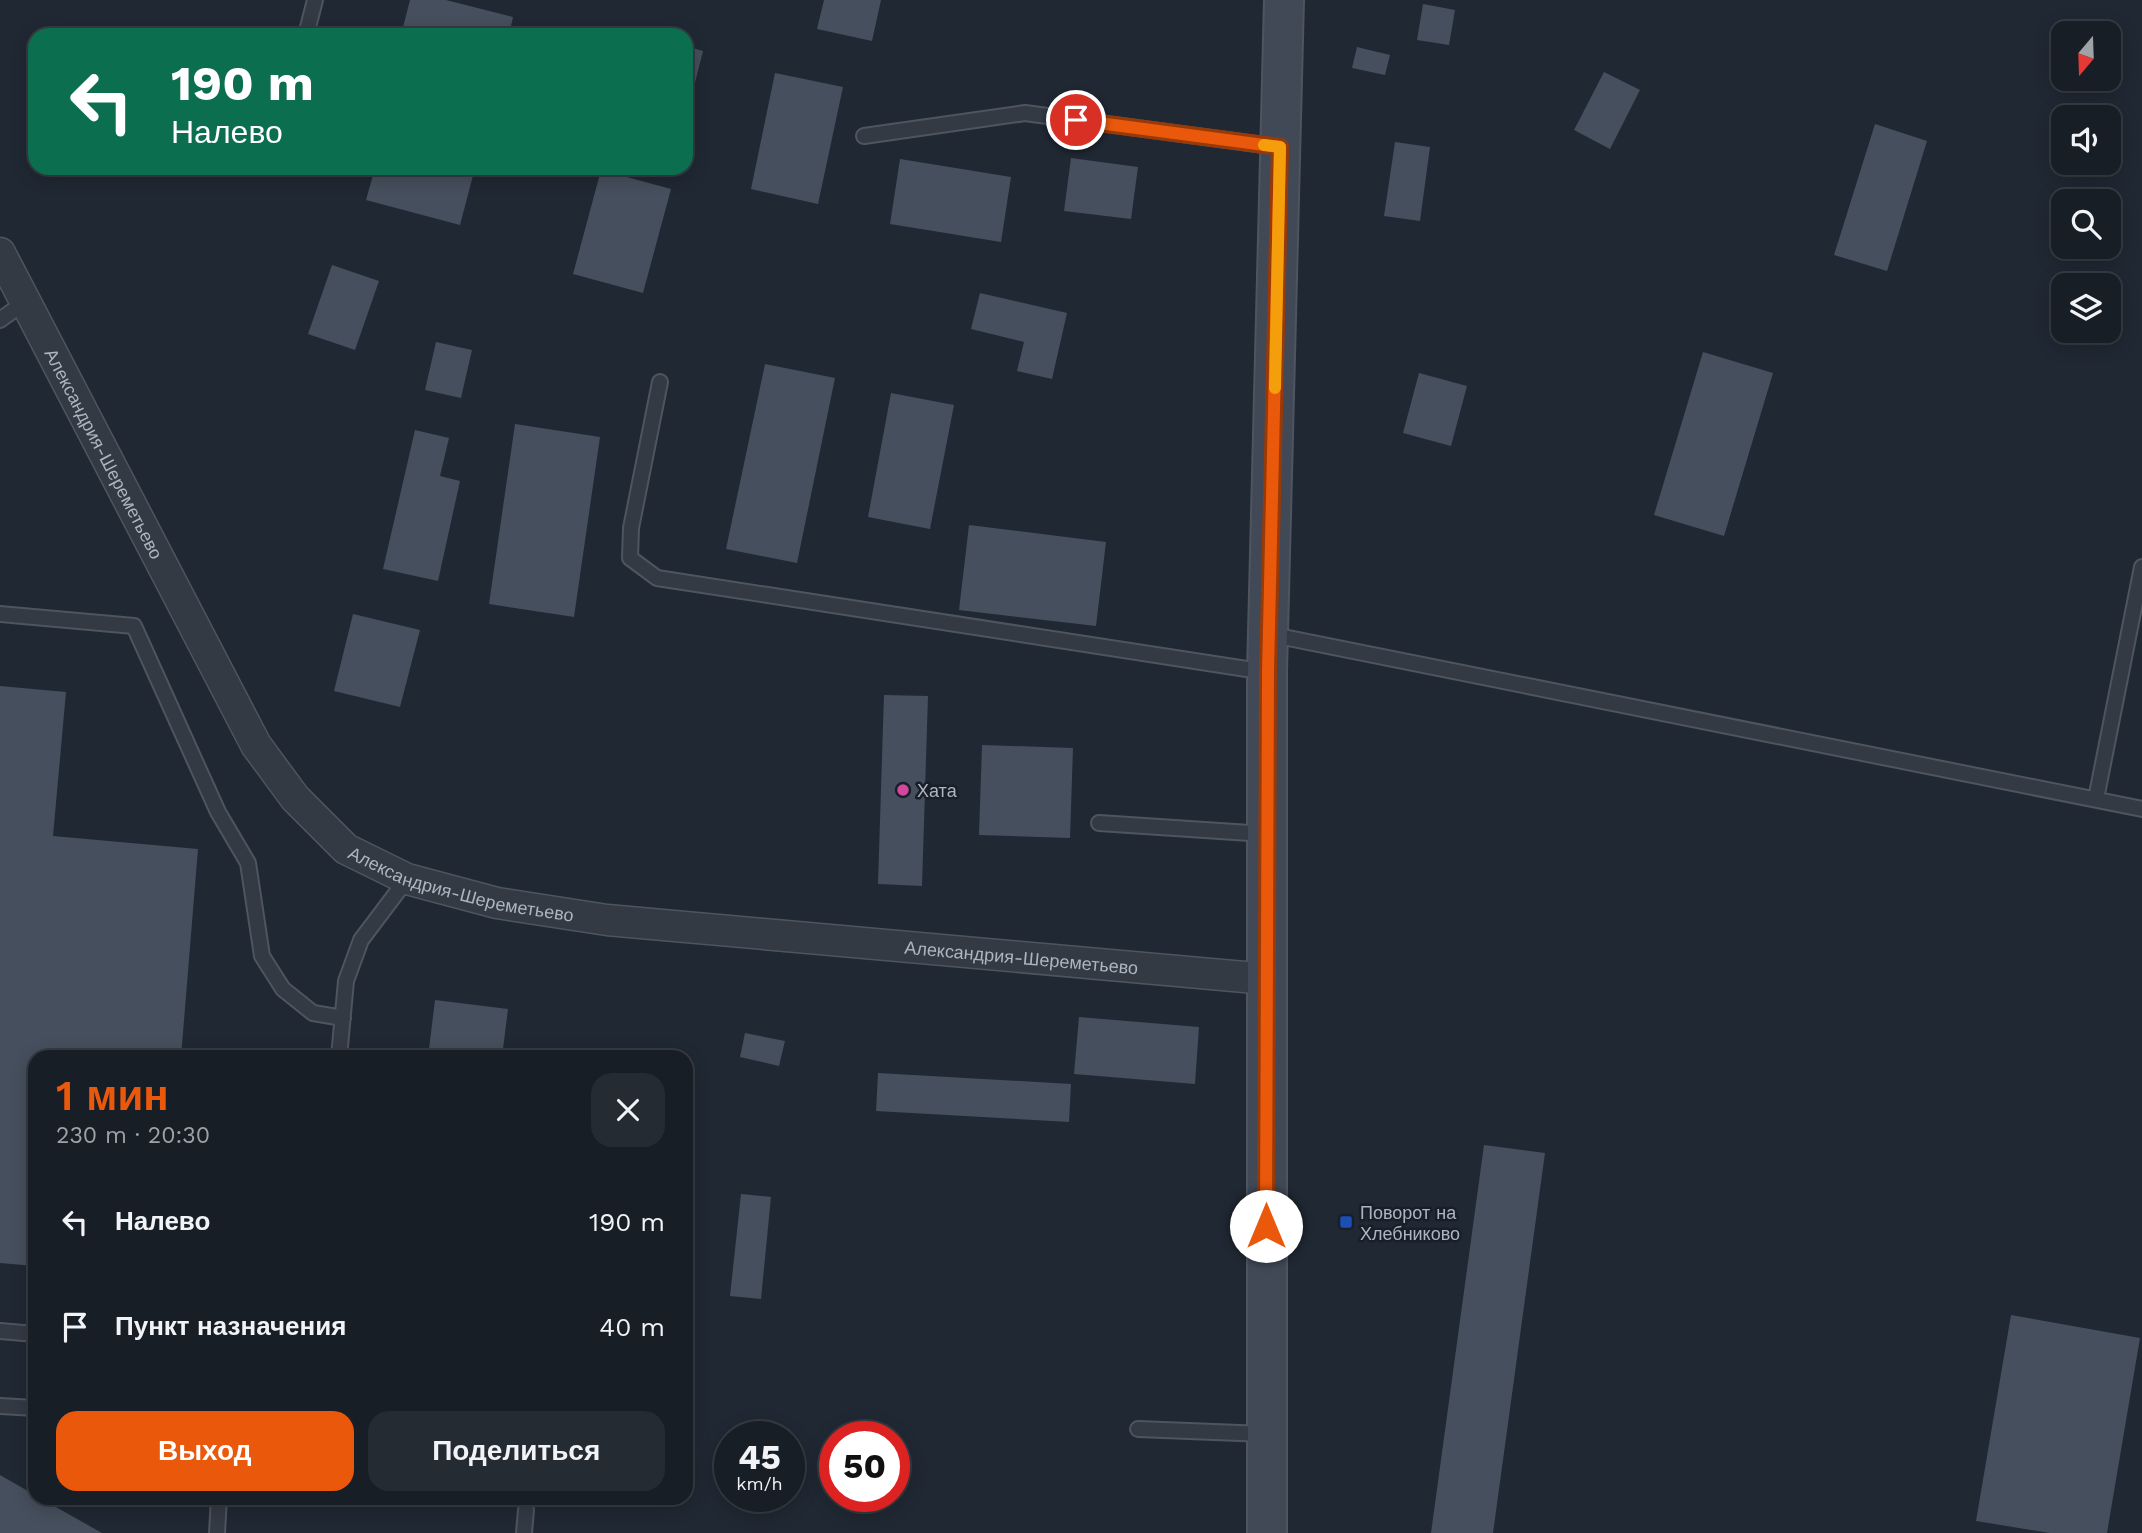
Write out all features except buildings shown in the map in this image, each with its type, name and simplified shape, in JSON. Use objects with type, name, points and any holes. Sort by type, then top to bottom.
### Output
[{"type":"main road","points":[[1267,1533],[1268,635],[1284,0]]},
{"type":"street","name":"Александрия-Шереметьево","points":[[0,253],[256,745],[295,798],[346,849],[407,879],[497,903],[607,920],[1267,979]]},
{"type":"lane","points":[[308,28],[315,0]]},
{"type":"lane","points":[[864,136],[1025,113],[1280,147]]},
{"type":"lane","points":[[0,320],[26,302]]},
{"type":"lane","points":[[660,382],[631,528],[630,558],[657,578],[1268,672]]},
{"type":"lane","points":[[2096,799],[2142,567]]},
{"type":"lane","points":[[0,614],[134,626],[218,812],[248,863],[262,956],[283,989],[313,1013],[342,1018]]},
{"type":"lane","points":[[1268,635],[2142,809]]},
{"type":"lane","points":[[1099,823],[1266,834]]},
{"type":"lane","points":[[340,1050],[346,981],[361,940],[407,879]]},
{"type":"lane","points":[[0,1331],[28,1333]]},
{"type":"lane","points":[[0,1406],[28,1408]]},
{"type":"lane","points":[[1138,1429],[1267,1434]]},
{"type":"lane","points":[[217,1533],[219,1505]]},
{"type":"lane","points":[[524,1533],[526,1510]]},
{"type":"slow traffic","points":[[1264,145],[1280,147],[1275,388]]},
{"type":"place","name":"Хата","points":[[903,790]]},
{"type":"place","name":"Поворот на Хлебниково","points":[[1346,1222]]},
{"type":"route","points":[[1076,120],[1280,147],[1268,672],[1266,1226]]}]
